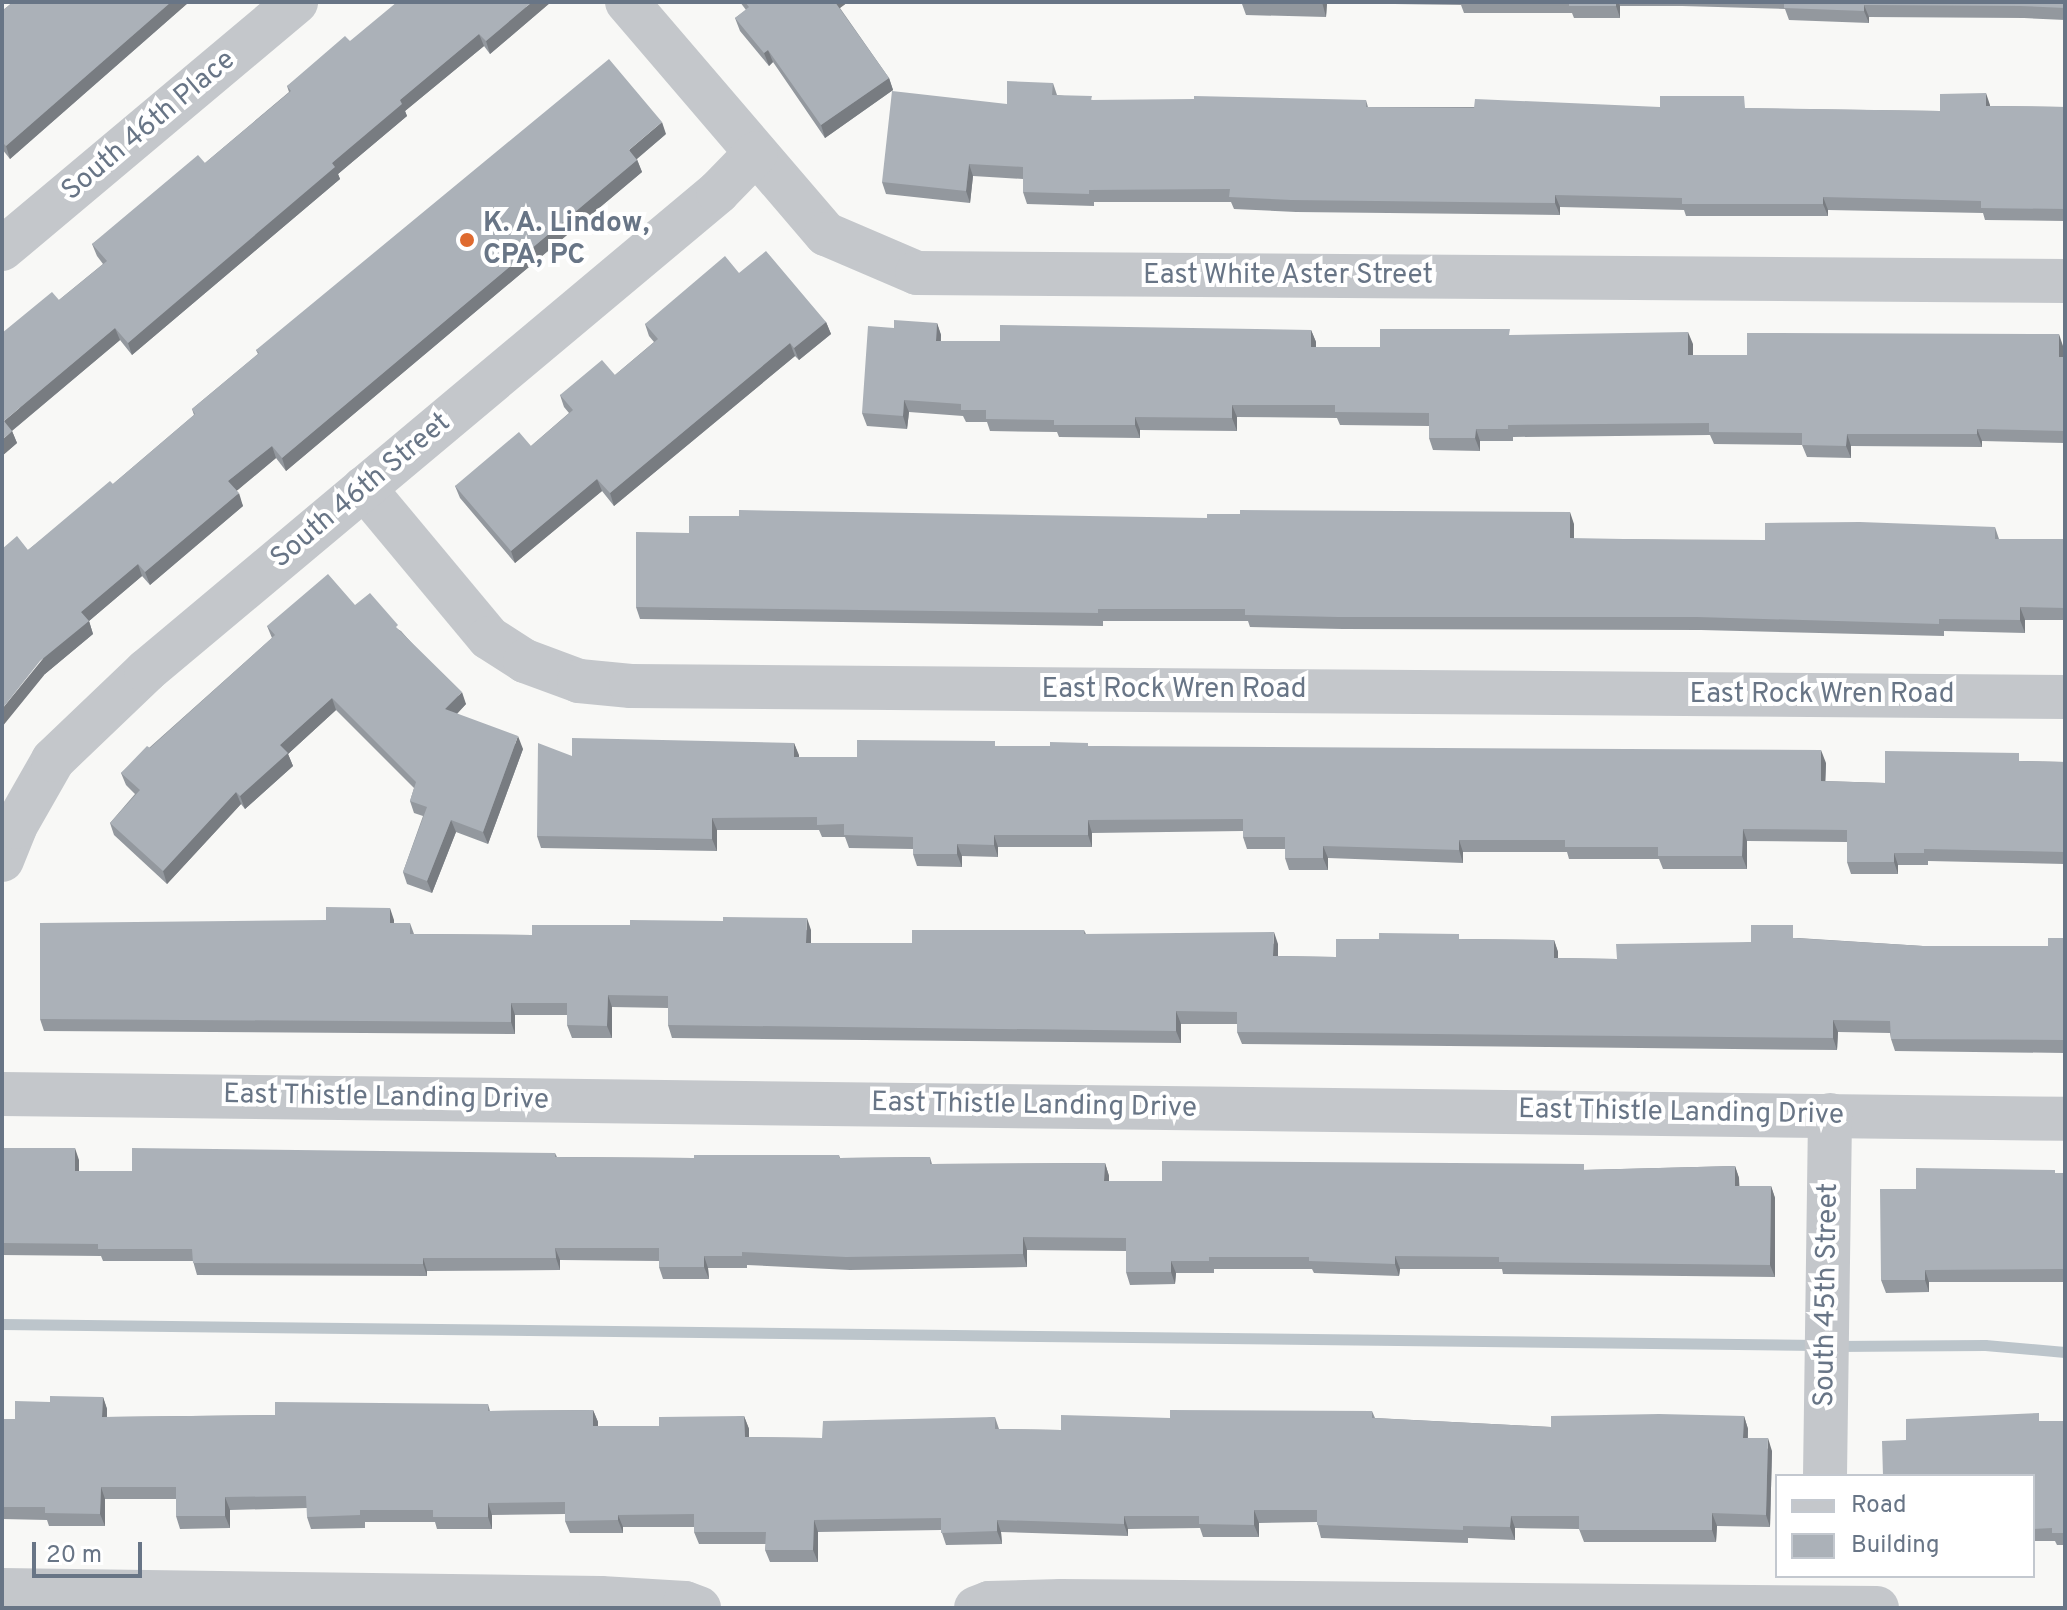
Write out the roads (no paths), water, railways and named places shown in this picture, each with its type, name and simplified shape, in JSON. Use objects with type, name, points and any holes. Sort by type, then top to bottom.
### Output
[{"type":"street","name":"South 46th Place","points":[[2,249],[296,2]]},
{"type":"street","name":"East White Aster Street","points":[[627,2],[826,234],[917,273],[2065,281]]},
{"type":"street","name":"South 46th Street","points":[[2,860],[15,827],[53,760],[146,671],[718,192],[756,153]]},
{"type":"street","name":"East Rock Wren Road","points":[[364,488],[489,638],[525,661],[579,681],[662,686],[2065,697]]},
{"type":"street","name":"East Thistle Landing Drive","points":[[2,1094],[2065,1119]]},
{"type":"street","name":"South 45th Street","points":[[1825,1474],[1830,1115]]},
{"type":"street","points":[[1824,1578],[1824,1607]]},
{"type":"street","points":[[2,1590],[601,1598],[685,1603],[699,1608]]},
{"type":"street","points":[[976,1608],[989,1603],[1061,1601],[1877,1608]]},
{"type":"waterway","points":[[2,1324],[1817,1345]]},
{"type":"waterway","points":[[1834,1346],[1985,1345],[2065,1352]]},
{"type":"place","name":"K. A. Lindow, CPA, PC","points":[[467,240]]}]
